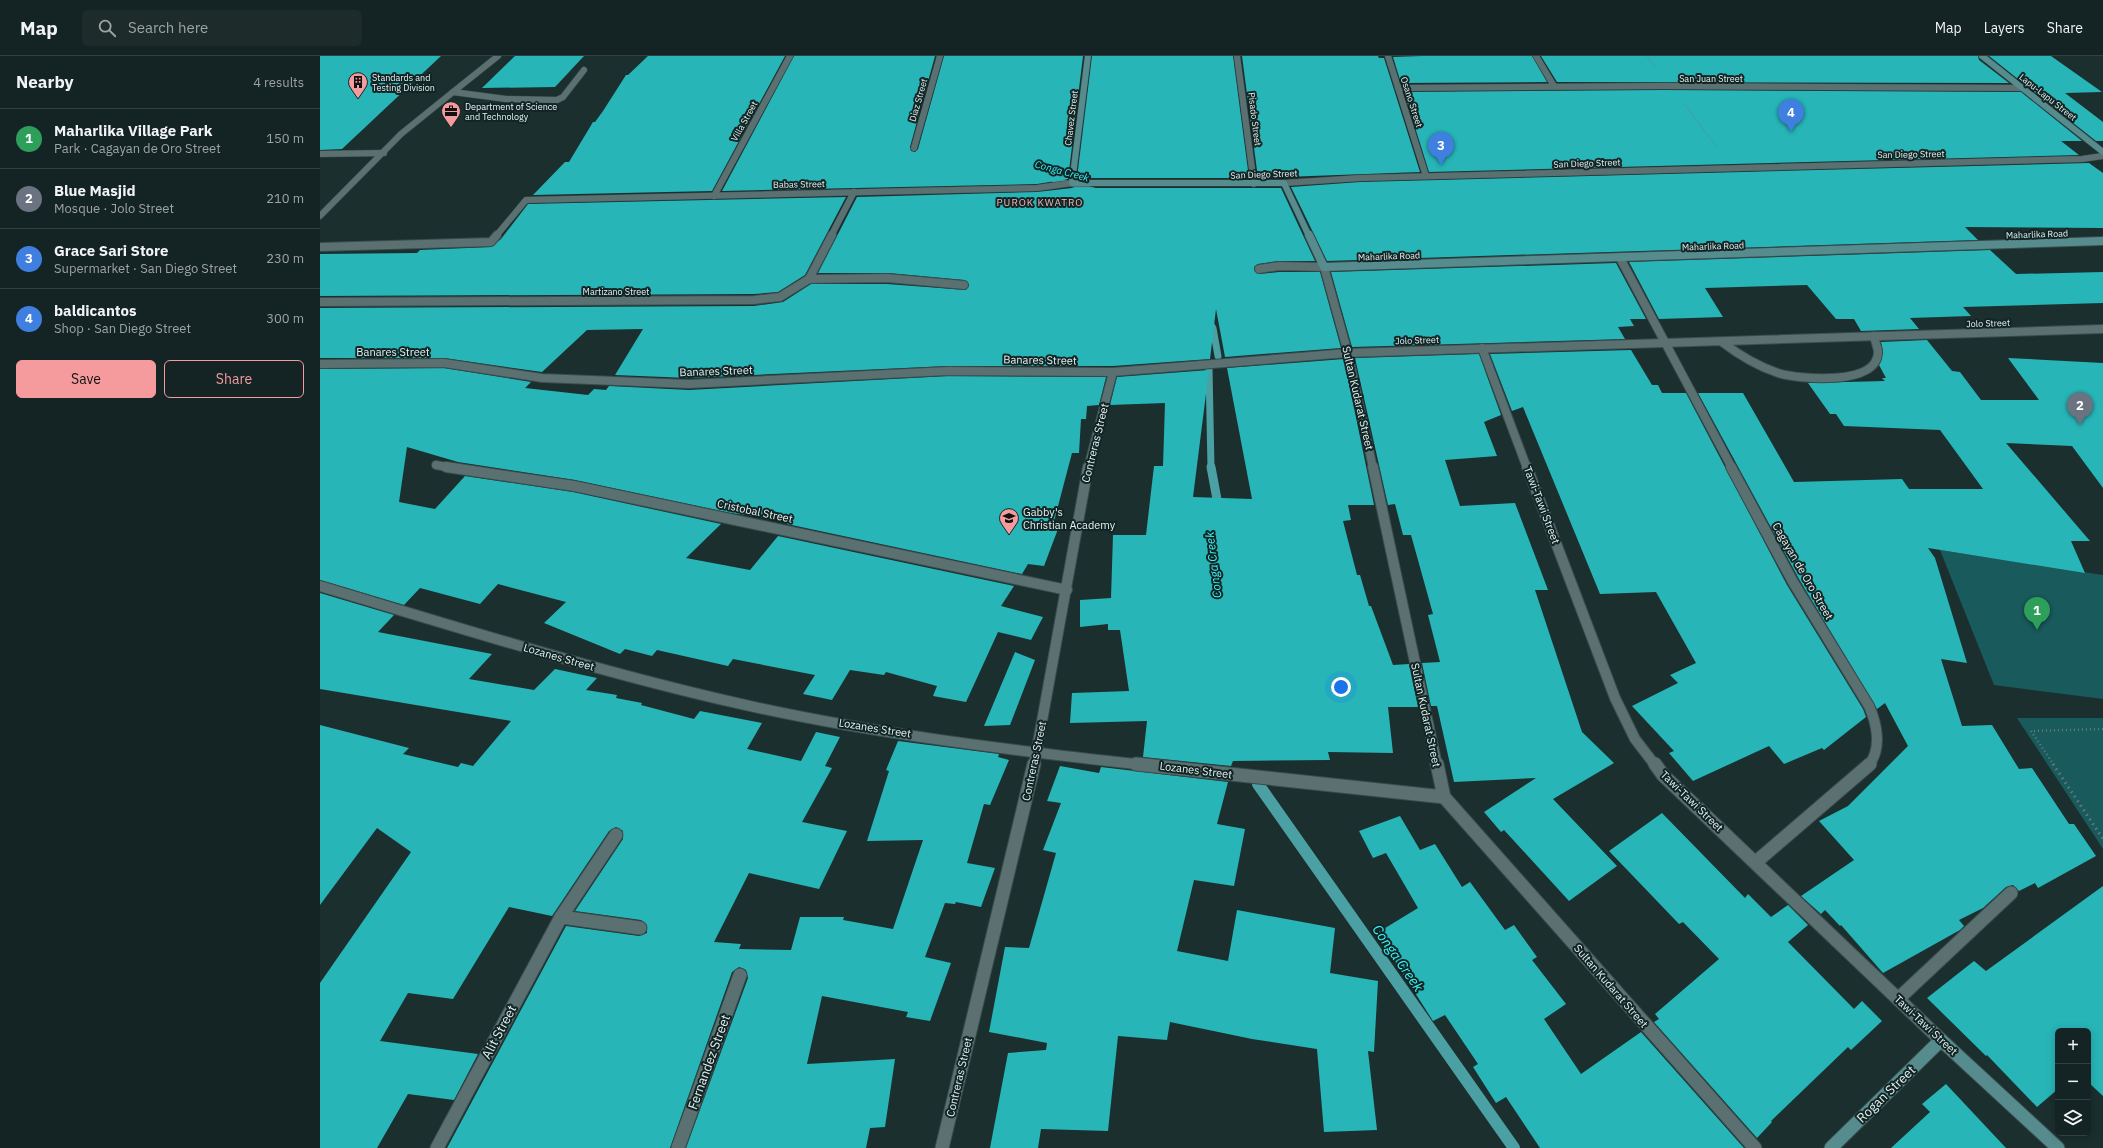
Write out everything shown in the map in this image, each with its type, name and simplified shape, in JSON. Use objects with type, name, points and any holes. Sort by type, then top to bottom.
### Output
[{"type":"street","points":[[320,216],[401,134],[498,56]]},
{"type":"street","name":"Villa Street","points":[[714,196],[790,56]]},
{"type":"street","name":"Diaz Street","points":[[914,148],[940,56]]},
{"type":"street","name":"Chavez Street","points":[[1071,183],[1088,56]]},
{"type":"street","name":"Pisado Street","points":[[1237,56],[1254,184]]},
{"type":"street","name":"Osano Street","points":[[1388,56],[1426,176]]},
{"type":"street","points":[[1536,56],[1554,86]]},
{"type":"street","name":"Lapu-Lapu Street","points":[[1982,56],[2103,152]]},
{"type":"street","points":[[453,92],[506,99],[557,100],[563,97],[584,70]]},
{"type":"street","name":"San Juan Street","points":[[1398,88],[1554,86],[2024,88]]},
{"type":"street","points":[[321,155],[384,152]]},
{"type":"street","name":"San Diego Street","points":[[1071,183],[1254,184],[1426,176],[2082,159],[2103,156]]},
{"type":"street","name":"Babas Street","points":[[320,247],[491,242],[526,200],[1036,188],[1071,183]]},
{"type":"street","name":"Sultan Kudarat Street","points":[[1284,183],[1324,268],[1348,353],[1444,797],[1754,1148]]},
{"type":"street","points":[[854,192],[809,279],[898,277],[934,280],[964,285]]},
{"type":"street","name":"Maharlika Road","points":[[1324,268],[2103,241]]},
{"type":"street","name":"Cagayan de Oro Street","points":[[1620,258],[1793,582],[1865,697],[1874,715],[1878,733],[1876,750],[1870,764],[1756,862]]},
{"type":"street","points":[[1259,269],[1279,266],[1324,268]]},
{"type":"street","name":"Martizano Street","points":[[320,302],[754,300],[780,297],[809,279]]},
{"type":"street","name":"Jolo Street","points":[[1113,372],[1348,353],[2103,329]]},
{"type":"street","points":[[1722,342],[1742,357],[1768,370],[1798,378],[1828,380],[1853,376],[1870,366],[1878,352],[1874,336]]},
{"type":"street","name":"Tawi-Tawi Street","points":[[1482,348],[1615,698],[1635,739],[1663,775],[1941,1040],[2058,1148]]},
{"type":"street","name":"Banares Street","points":[[320,364],[444,363],[542,378],[669,383],[948,371],[1113,372]]},
{"type":"street","name":"Contreras Street","points":[[942,1148],[1037,751],[1087,472],[1113,372]]},
{"type":"street","name":"Cristobal Street","points":[[436,465],[574,486],[1067,590]]},
{"type":"street","name":"Lozanes Street","points":[[320,586],[569,660],[686,692],[803,716],[914,735],[1037,751],[1316,784],[1444,797]]},
{"type":"street","name":"Alit Street","points":[[437,1148],[561,917],[616,835]]},
{"type":"street","points":[[1898,999],[2011,894]]},
{"type":"street","points":[[561,917],[640,928]]},
{"type":"street","name":"Fernandez Street","points":[[678,1148],[740,975]]},
{"type":"street","name":"Rogan Street","points":[[1830,1148],[1941,1040]]},
{"type":"path","points":[[1671,86],[1732,168]]},
{"type":"path","points":[[2103,729],[2031,731],[2103,839]]},
{"type":"shaded area","points":[[1940,550],[2103,575],[2103,699],[1994,685]]},
{"type":"shaded area","points":[[2017,718],[2103,718],[2103,849]]},
{"type":"building","points":[[320,56],[441,56],[342,149],[320,150]]},
{"type":"building","points":[[515,56],[584,56],[555,87],[482,88]]},
{"type":"building","points":[[648,56],[785,56],[712,191],[533,195],[565,162],[569,162],[593,122],[595,122],[603,111],[626,75],[628,75]]},
{"type":"building","points":[[794,56],[935,56],[910,147],[911,151],[915,152],[918,149],[944,56],[1083,56],[1068,179],[1037,184],[722,191]]},
{"type":"building","points":[[1092,56],[1233,56],[1249,178],[1077,178]]},
{"type":"building","points":[[1242,56],[1378,56],[1379,58],[1384,58],[1420,172],[1258,178]]},
{"type":"building","points":[[1532,56],[1547,82],[1401,83],[1393,57]]},
{"type":"building","points":[[1541,56],[1978,56],[1979,60],[2009,83],[1557,82]]},
{"type":"building","points":[[1989,56],[2051,56],[2102,92],[2065,93],[2103,122],[2103,141],[2096,141]]},
{"type":"building","points":[[1663,90],[2021,92],[2082,141],[2061,141],[2079,155],[1429,172],[1404,92]]},
{"type":"building","points":[[2089,163],[2103,173],[2103,228],[1965,227],[1978,240],[1327,261],[1291,187],[1360,182]]},
{"type":"building","points":[[1072,188],[1281,188],[1315,261],[1278,261],[1258,264],[1254,267],[1254,270],[1259,274],[1279,272],[1320,272],[1341,348],[1225,357],[1216,309],[1210,359],[1113,366],[948,366],[689,378],[615,375],[643,329],[587,330],[542,372],[444,358],[320,358],[320,308],[754,306],[783,302],[811,284],[887,284],[966,290],[969,285],[964,280],[888,273],[818,273],[857,197],[1037,192]]},
{"type":"building","points":[[846,197],[805,275],[778,292],[754,294],[320,296],[320,254],[417,253],[420,250],[491,247],[501,239],[528,204]]},
{"type":"building","points":[[1990,250],[2016,274],[2103,272],[2103,303],[1963,307],[1971,316],[1910,318],[1919,329],[1861,331],[1854,319],[1836,319],[1807,285],[1705,288],[1723,317],[1659,319],[1629,262]]},
{"type":"building","points":[[1616,263],[1646,319],[1630,319],[1634,326],[1618,327],[1625,339],[1352,347],[1331,272]]},
{"type":"building","points":[[1927,340],[1952,371],[1960,372],[1981,400],[2039,400],[2008,358],[2103,363],[2103,488],[2072,446],[2006,443],[2090,541],[2071,541],[2085,573],[1928,548],[1935,558],[1967,663],[1941,659],[1962,726],[1992,725],[2019,769],[2032,768],[2069,824],[2074,824],[2096,856],[2038,888],[2035,883],[2019,891],[2013,885],[2006,887],[1983,908],[1959,920],[1964,926],[1960,930],[1883,973],[1841,925],[1840,926],[1825,910],[1821,914],[1801,896],[1854,860],[1819,821],[1848,806],[1908,746],[1885,703],[1877,709],[1799,579],[1698,393],[1743,393],[1794,482],[1902,479],[1909,489],[1983,489],[1940,430],[1844,426],[1836,414],[1830,414],[1808,383],[1885,381],[1882,378],[1886,378],[1879,365],[1883,352],[1881,342]]},
{"type":"building","points":[[1631,350],[1652,385],[1658,385],[1662,393],[1686,393],[1787,585],[1863,709],[1866,717],[1824,750],[1822,748],[1784,764],[1769,746],[1693,781],[1669,753],[1674,751],[1632,706],[1678,683],[1670,675],[1696,663],[1656,592],[1600,594],[1523,407],[1512,411],[1490,354]]},
{"type":"building","points":[[1479,354],[1501,415],[1484,422],[1497,456],[1445,460],[1460,506],[1515,503],[1548,590],[1535,590],[1582,732],[1614,763],[1553,799],[1617,866],[1569,901],[1504,830],[1501,832],[1484,812],[1536,778],[1454,782],[1437,706],[1431,706],[1422,663],[1440,662],[1428,615],[1433,614],[1411,535],[1403,535],[1395,504],[1388,505],[1355,358]]},
{"type":"building","points":[[1344,359],[1374,505],[1348,505],[1351,520],[1343,521],[1357,575],[1360,575],[1369,606],[1371,606],[1393,665],[1409,664],[1418,707],[1388,707],[1393,753],[1328,752],[1330,760],[1233,761],[1231,766],[1143,757],[1147,721],[1070,723],[1072,693],[1129,691],[1120,630],[1108,630],[1108,624],[1080,627],[1080,600],[1111,598],[1113,535],[1146,535],[1154,466],[1163,466],[1165,403],[1110,405],[1117,377],[1209,370],[1193,497],[1252,499],[1227,368]]},
{"type":"building","points":[[444,368],[531,382],[525,388],[588,395],[594,389],[606,390],[609,386],[689,390],[948,376],[1106,377],[1099,405],[1087,406],[1086,419],[1081,419],[1079,453],[1072,453],[1052,529],[1058,529],[1044,566],[1028,564],[1022,574],[787,524],[789,521],[731,513],[575,480],[458,462],[407,447],[399,502],[435,509],[465,476],[573,492],[721,524],[686,558],[750,570],[778,536],[1014,586],[1001,606],[1043,617],[1031,640],[998,632],[966,702],[933,696],[937,686],[886,672],[884,675],[850,670],[832,700],[803,694],[815,675],[733,659],[728,666],[657,650],[652,656],[625,649],[620,654],[544,623],[566,602],[498,584],[480,604],[420,588],[404,605],[320,580],[320,369]]},
{"type":"building","points":[[320,593],[394,615],[378,632],[492,654],[469,679],[534,690],[555,669],[597,678],[586,690],[617,695],[616,698],[642,703],[641,705],[694,719],[700,711],[762,723],[747,749],[801,761],[816,732],[840,737],[825,766],[832,768],[802,822],[847,831],[819,889],[749,873],[714,942],[741,944],[739,949],[791,950],[800,917],[844,917],[843,920],[893,929],[923,840],[867,841],[889,771],[886,770],[898,741],[999,754],[998,757],[1009,760],[990,805],[984,804],[967,863],[995,868],[981,907],[956,902],[955,904],[945,903],[925,957],[951,963],[930,1021],[906,1017],[908,1012],[822,996],[807,1064],[895,1059],[885,1127],[870,1128],[866,1148],[686,1148],[748,978],[746,970],[739,967],[732,972],[670,1148],[447,1148],[566,926],[639,936],[647,933],[647,925],[641,920],[575,911],[623,839],[623,831],[616,827],[609,831],[552,916],[509,907],[453,999],[408,993],[380,1041],[478,1054],[454,1100],[408,1094],[377,1148],[320,1148],[320,983],[411,852],[377,828],[320,905],[320,725],[409,748],[403,754],[458,767],[461,763],[473,766],[511,721],[320,689]]},
{"type":"building","points":[[1015,652],[1035,660],[1010,725],[984,726]]},
{"type":"building","points":[[1060,766],[1099,773],[1101,767],[1228,782],[1217,824],[1245,829],[1234,886],[1194,880],[1177,951],[1228,961],[1237,910],[1335,928],[1330,973],[1378,981],[1374,1052],[1368,1051],[1377,1130],[1324,1132],[1317,1049],[1252,1039],[1170,1022],[1167,1040],[1118,1036],[1108,1131],[1041,1129],[1038,1148],[990,1148],[1008,1053],[1046,1050],[1047,1043],[989,1032],[1005,947],[1029,948],[1056,853],[1043,850],[1061,803],[1047,801]]},
{"type":"building","points":[[1662,813],[1745,898],[1748,894],[1771,917],[1788,905],[1808,925],[1788,942],[1854,1009],[1862,1001],[1882,1021],[1851,1050],[1848,1047],[1771,1121],[1772,1122],[1757,1138],[1654,1022],[1659,1019],[1655,1014],[1719,959],[1683,922],[1679,924],[1609,851]]},
{"type":"building","points":[[1400,816],[1420,850],[1435,844],[1462,887],[1470,882],[1505,930],[1514,925],[1537,957],[1532,960],[1566,1004],[1544,1019],[1581,1074],[1641,1032],[1744,1148],[1540,1148],[1506,1097],[1496,1103],[1473,1067],[1478,1064],[1445,1015],[1433,1021],[1377,933],[1418,908],[1386,853],[1373,858],[1359,831]]},
{"type":"building","points":[[2103,886],[2103,1096],[2091,1085],[2091,1028],[2055,1028],[2055,1092],[2037,1107],[1987,1055],[1986,1056],[1927,998],[1974,961],[1986,971]]},
{"type":"building","points":[[1946,1084],[2006,1148],[1891,1148],[1930,1112],[1922,1104]]},
{"type":"waterway","name":"Conga Creek","points":[[1046,177],[1096,191]]},
{"type":"waterway","name":"Conga Creek","points":[[1208,320],[1213,328],[1218,356]]},
{"type":"waterway","name":"Conga Creek","points":[[1209,368],[1211,468]]},
{"type":"waterway","name":"Conga Creek","points":[[1211,467],[1219,510]]},
{"type":"waterway","name":"Conga Creek","points":[[1258,784],[1514,1148]]},
{"type":"place","name":"Standards and Testing Division","points":[[358,99]]},
{"type":"place","name":"Department of Science and Technology","points":[[451,128]]},
{"type":"place","name":"baldicantos","points":[[1791,132]]},
{"type":"place","name":"Grace Sari Store","points":[[1441,165]]},
{"type":"place","name":"Blue Masjid","points":[[2080,425]]},
{"type":"place","name":"Gabby's Christian Academy","points":[[1009,535]]},
{"type":"place","name":"Maharlika Village Park","points":[[2037,630]]},
{"type":"district","name":"PUROK KWATRO","points":[[1040,202]]}]
